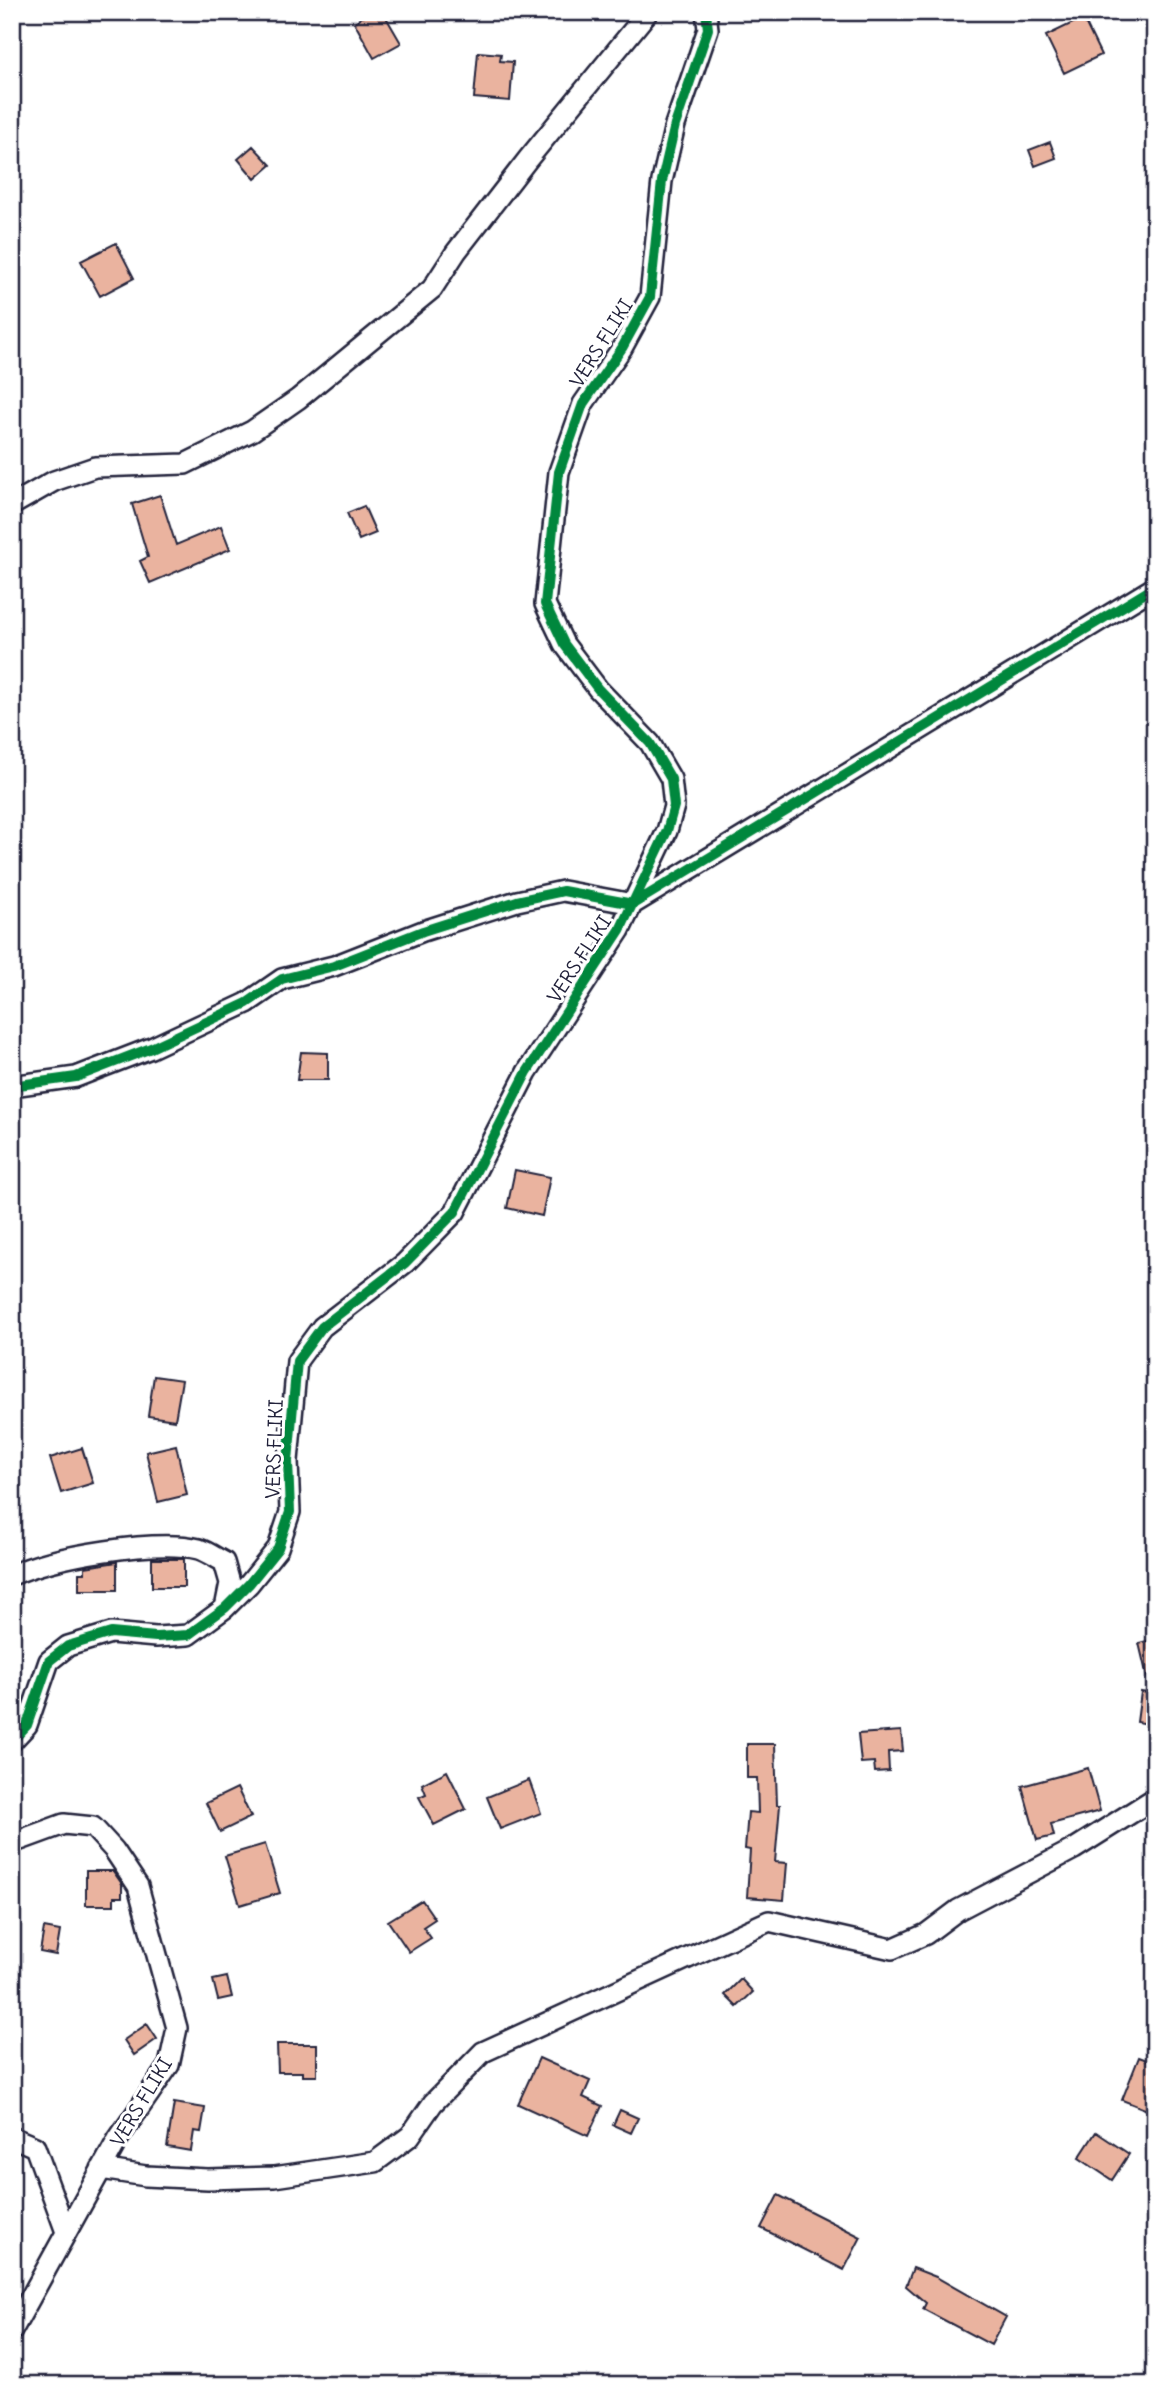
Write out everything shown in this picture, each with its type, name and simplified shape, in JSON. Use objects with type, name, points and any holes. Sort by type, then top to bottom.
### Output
[{"type":"street","points":[[12,505],[54,481],[95,467],[185,464],[253,431],[298,399],[432,289],[456,252],[648,12]]},
{"type":"street","name":"VERS FLIKI","points":[[12,1741],[27,1725],[49,1661],[68,1646],[111,1633],[156,1637],[188,1635],[225,1608],[278,1548],[290,1512],[288,1461],[297,1361],[322,1327],[405,1263],[455,1212],[527,1072],[620,930],[667,831],[674,806],[671,779],[650,743],[598,689],[564,644],[545,604],[559,472],[583,404],[622,348],[650,297],[662,180],[675,125],[708,29],[706,12]]},
{"type":"street","points":[[12,1086],[76,1077],[151,1048],[247,1003],[282,979],[334,966],[423,931],[517,901],[563,891],[633,904],[1155,587]]},
{"type":"street","points":[[12,1575],[35,1564],[69,1557],[174,1546],[201,1550],[224,1562],[230,1583],[225,1608]]},
{"type":"street","points":[[101,2169],[146,2176],[208,2179],[274,2177],[375,2162],[410,2136],[433,2103],[483,2052],[769,1921],[892,1949],[926,1934],[958,1910],[1074,1849],[1155,1798]]},
{"type":"street","name":"VERS FLIKI","points":[[12,1843],[64,1824],[93,1827],[138,1886],[177,2028],[169,2064],[101,2169],[12,2332]]},
{"type":"street","points":[[12,2137],[35,2147],[66,2232]]},
{"type":"building","points":[[371,12],[383,12],[401,43],[374,58],[354,22]]},
{"type":"building","points":[[1083,18],[1101,55],[1064,73],[1046,36]]},
{"type":"building","points":[[478,52],[501,54],[500,61],[513,62],[510,101],[474,98]]},
{"type":"building","points":[[1050,142],[1056,158],[1035,166],[1029,150]]},
{"type":"building","points":[[253,146],[271,165],[255,179],[238,159]]},
{"type":"building","points":[[116,243],[134,278],[100,296],[81,261]]},
{"type":"building","points":[[160,495],[176,545],[221,526],[230,549],[150,583],[140,561],[148,557],[132,504]]},
{"type":"building","points":[[364,506],[376,533],[359,540],[347,513]]},
{"type":"building","points":[[301,1052],[328,1053],[328,1080],[297,1080]]},
{"type":"building","points":[[515,1170],[550,1177],[542,1216],[507,1208]]},
{"type":"building","points":[[154,1376],[182,1380],[175,1420],[148,1416]]},
{"type":"building","points":[[176,1445],[187,1495],[158,1502],[146,1452]]},
{"type":"building","points":[[82,1448],[93,1483],[61,1493],[50,1458]]},
{"type":"building","points":[[152,1559],[184,1559],[184,1587],[152,1587]]},
{"type":"building","points":[[117,1562],[117,1590],[79,1590],[79,1573],[85,1573],[85,1567]]},
{"type":"building","points":[[1155,1639],[1155,1684],[1149,1685],[1139,1643]]},
{"type":"building","points":[[1141,1692],[1155,1694],[1155,1725],[1137,1722]]},
{"type":"building","points":[[901,1731],[903,1751],[888,1752],[889,1771],[875,1772],[874,1762],[861,1763],[858,1734]]},
{"type":"building","points":[[747,1744],[775,1744],[777,1805],[780,1805],[775,1862],[787,1863],[784,1900],[747,1897],[750,1850],[745,1849],[748,1812],[758,1813],[757,1778],[747,1778]]},
{"type":"building","points":[[1088,1768],[1100,1811],[1051,1824],[1054,1836],[1037,1840],[1022,1786]]},
{"type":"building","points":[[447,1771],[466,1809],[434,1825],[419,1797],[426,1794],[422,1784]]},
{"type":"building","points":[[529,1780],[541,1813],[500,1829],[487,1797]]},
{"type":"building","points":[[237,1788],[251,1817],[220,1832],[206,1803]]},
{"type":"building","points":[[265,1844],[280,1893],[240,1905],[225,1856]]},
{"type":"building","points":[[86,1871],[113,1871],[122,1884],[122,1897],[114,1897],[114,1905],[86,1905]]},
{"type":"building","points":[[422,1900],[435,1919],[423,1927],[431,1938],[409,1952],[388,1921]]},
{"type":"building","points":[[44,1928],[60,1931],[56,1955],[40,1952]]},
{"type":"building","points":[[227,1977],[232,1997],[218,2000],[213,1980]]},
{"type":"building","points":[[741,1979],[753,1992],[737,2007],[725,1995]]},
{"type":"building","points":[[147,2024],[157,2039],[134,2055],[124,2040]]},
{"type":"building","points":[[277,2044],[317,2044],[317,2076],[303,2076],[303,2072],[278,2072]]},
{"type":"building","points":[[1139,2057],[1155,2063],[1155,2113],[1122,2100]]},
{"type":"building","points":[[539,2058],[590,2081],[583,2097],[602,2106],[588,2136],[518,2104]]},
{"type":"building","points":[[174,2103],[205,2108],[201,2132],[194,2131],[191,2151],[167,2147]]},
{"type":"building","points":[[620,2110],[638,2118],[631,2133],[613,2125]]},
{"type":"building","points":[[1096,2132],[1129,2154],[1112,2180],[1079,2158]]},
{"type":"building","points":[[778,2195],[861,2237],[844,2270],[761,2228]]},
{"type":"building","points":[[913,2268],[936,2277],[1006,2317],[991,2345],[923,2309],[926,2303],[906,2286]]},
{"type":"cycle path","points":[[12,1741],[27,1725],[49,1661],[68,1646],[111,1633],[156,1637],[188,1635],[225,1608],[278,1548],[290,1512],[288,1461],[297,1361],[322,1327],[405,1263],[455,1212],[527,1072],[620,930],[667,831],[674,806],[671,779],[650,743],[598,689],[564,644],[545,604],[559,472],[583,404],[622,348],[650,297],[662,181],[675,125],[708,29],[706,12]]},
{"type":"cycle path","points":[[12,1086],[76,1077],[151,1048],[247,1003],[282,979],[334,966],[423,931],[517,901],[563,891],[633,904],[1155,587]]}]
